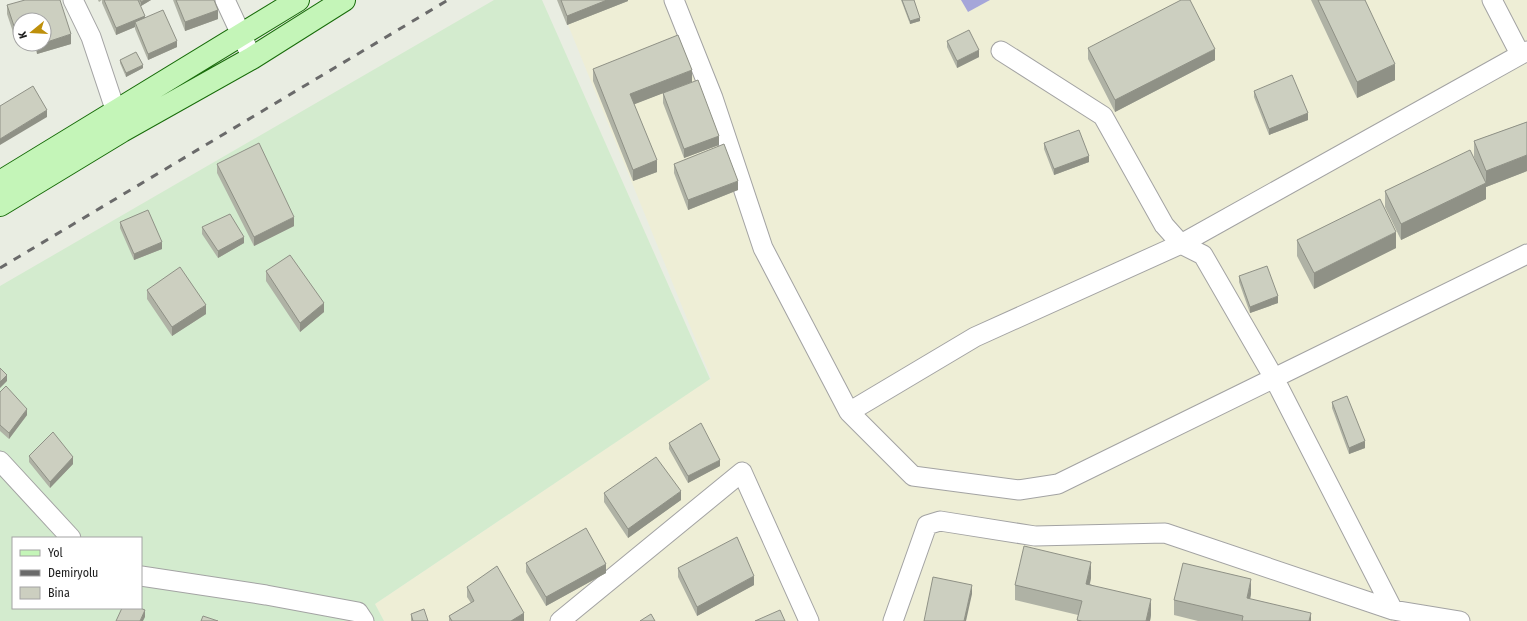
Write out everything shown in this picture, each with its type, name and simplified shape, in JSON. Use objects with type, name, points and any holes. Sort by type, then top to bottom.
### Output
[{"type":"main road","points":[[0,205],[241,35],[298,0]]},
{"type":"main road","points":[[0,182],[119,122],[252,58],[344,0]]},
{"type":"street","points":[[73,0],[91,37],[119,122]]},
{"type":"street","points":[[225,0],[252,58]]},
{"type":"street","points":[[674,0],[713,98],[763,248],[848,412],[913,476],[1019,490],[1058,484],[1527,254]]},
{"type":"street","points":[[848,412],[975,337],[1181,244],[1523,52],[1492,0]]},
{"type":"street","points":[[1001,51],[1103,116],[1164,225],[1181,244],[1203,255],[1274,378],[1392,610]]},
{"type":"street","points":[[0,461],[70,537]]},
{"type":"street","points":[[560,621],[742,472],[809,621]]},
{"type":"street","points":[[892,621],[927,525],[940,521],[1035,536],[1166,533],[1392,610],[1460,621]]},
{"type":"street","points":[[142,576],[266,595],[358,612],[364,621]]},
{"type":"shaded area","points":[[494,0],[542,0],[710,379],[375,604],[384,621],[0,621],[0,286]]},
{"type":"shaded area","points":[[558,0],[1527,0],[1527,621],[384,621],[375,604],[711,378]]},
{"type":"water","points":[[961,0],[990,0],[968,12]]},
{"type":"building","points":[[25,0],[60,0],[71,34],[52,40],[52,12],[12,12],[12,20],[7,5]]},
{"type":"building","points":[[104,0],[138,0],[145,16],[116,28]]},
{"type":"building","points":[[176,0],[214,0],[218,10],[185,22]]},
{"type":"building","points":[[561,0],[607,0],[567,16]]},
{"type":"building","points":[[902,0],[914,0],[920,18],[910,21]]},
{"type":"building","points":[[1181,0],[1190,0],[1215,49],[1115,100],[1088,48]]},
{"type":"building","points":[[1318,0],[1365,0],[1395,64],[1357,82]]},
{"type":"building","points":[[163,10],[177,41],[148,54],[135,22]]},
{"type":"building","points":[[969,30],[979,50],[957,61],[947,41]]},
{"type":"building","points":[[678,35],[692,70],[630,94],[657,160],[633,170],[593,69]]},
{"type":"building","points":[[136,52],[143,65],[126,73],[120,60]]},
{"type":"building","points":[[1292,75],[1308,113],[1269,129],[1254,91]]},
{"type":"building","points":[[698,80],[719,136],[684,149],[663,93]]},
{"type":"building","points":[[33,86],[47,110],[0,139],[0,106]]},
{"type":"building","points":[[1527,122],[1527,155],[1486,171],[1474,141]]},
{"type":"building","points":[[1079,130],[1089,156],[1054,169],[1044,143]]},
{"type":"building","points":[[259,143],[294,217],[254,237],[217,164]]},
{"type":"building","points":[[724,144],[738,181],[688,200],[674,164]]},
{"type":"building","points":[[1470,150],[1486,183],[1401,224],[1385,191]]},
{"type":"building","points":[[1380,199],[1396,232],[1314,273],[1297,240]]},
{"type":"building","points":[[148,210],[162,242],[134,254],[120,222]]},
{"type":"building","points":[[230,214],[244,237],[218,251],[202,227]]},
{"type":"building","points":[[290,255],[324,303],[300,323],[266,271]]},
{"type":"building","points":[[1267,266],[1278,296],[1250,307],[1239,276]]},
{"type":"building","points":[[180,267],[206,305],[172,327],[147,290]]},
{"type":"building","points":[[0,368],[7,375],[0,382]]},
{"type":"building","points":[[6,386],[27,409],[9,433],[0,425],[0,392]]},
{"type":"building","points":[[1347,396],[1365,441],[1349,448],[1332,402]]},
{"type":"building","points":[[701,423],[720,460],[688,476],[669,443]]},
{"type":"building","points":[[53,432],[73,457],[50,482],[29,456]]},
{"type":"building","points":[[656,457],[681,491],[628,529],[604,493]]},
{"type":"building","points":[[586,528],[606,564],[546,597],[526,563]]},
{"type":"building","points":[[737,537],[754,576],[697,607],[678,568]]},
{"type":"building","points":[[1024,546],[1091,562],[1086,584],[1151,599],[1146,621],[1077,620],[1082,601],[1015,585]]},
{"type":"building","points":[[1183,563],[1251,579],[1247,598],[1311,613],[1309,621],[1242,621],[1243,616],[1174,600]]},
{"type":"building","points":[[497,566],[524,613],[511,621],[452,621],[449,616],[474,601],[467,587]]},
{"type":"building","points":[[933,577],[972,585],[964,621],[924,621]]},
{"type":"building","points":[[122,609],[145,610],[140,621],[116,621]]},
{"type":"building","points":[[424,609],[428,621],[413,621],[411,614]]},
{"type":"building","points":[[780,610],[785,621],[755,621]]},
{"type":"building","points":[[651,614],[655,621],[640,621]]},
{"type":"building","points":[[203,616],[218,621],[201,621]]},
{"type":"railway","points":[[0,268],[448,0]]}]
